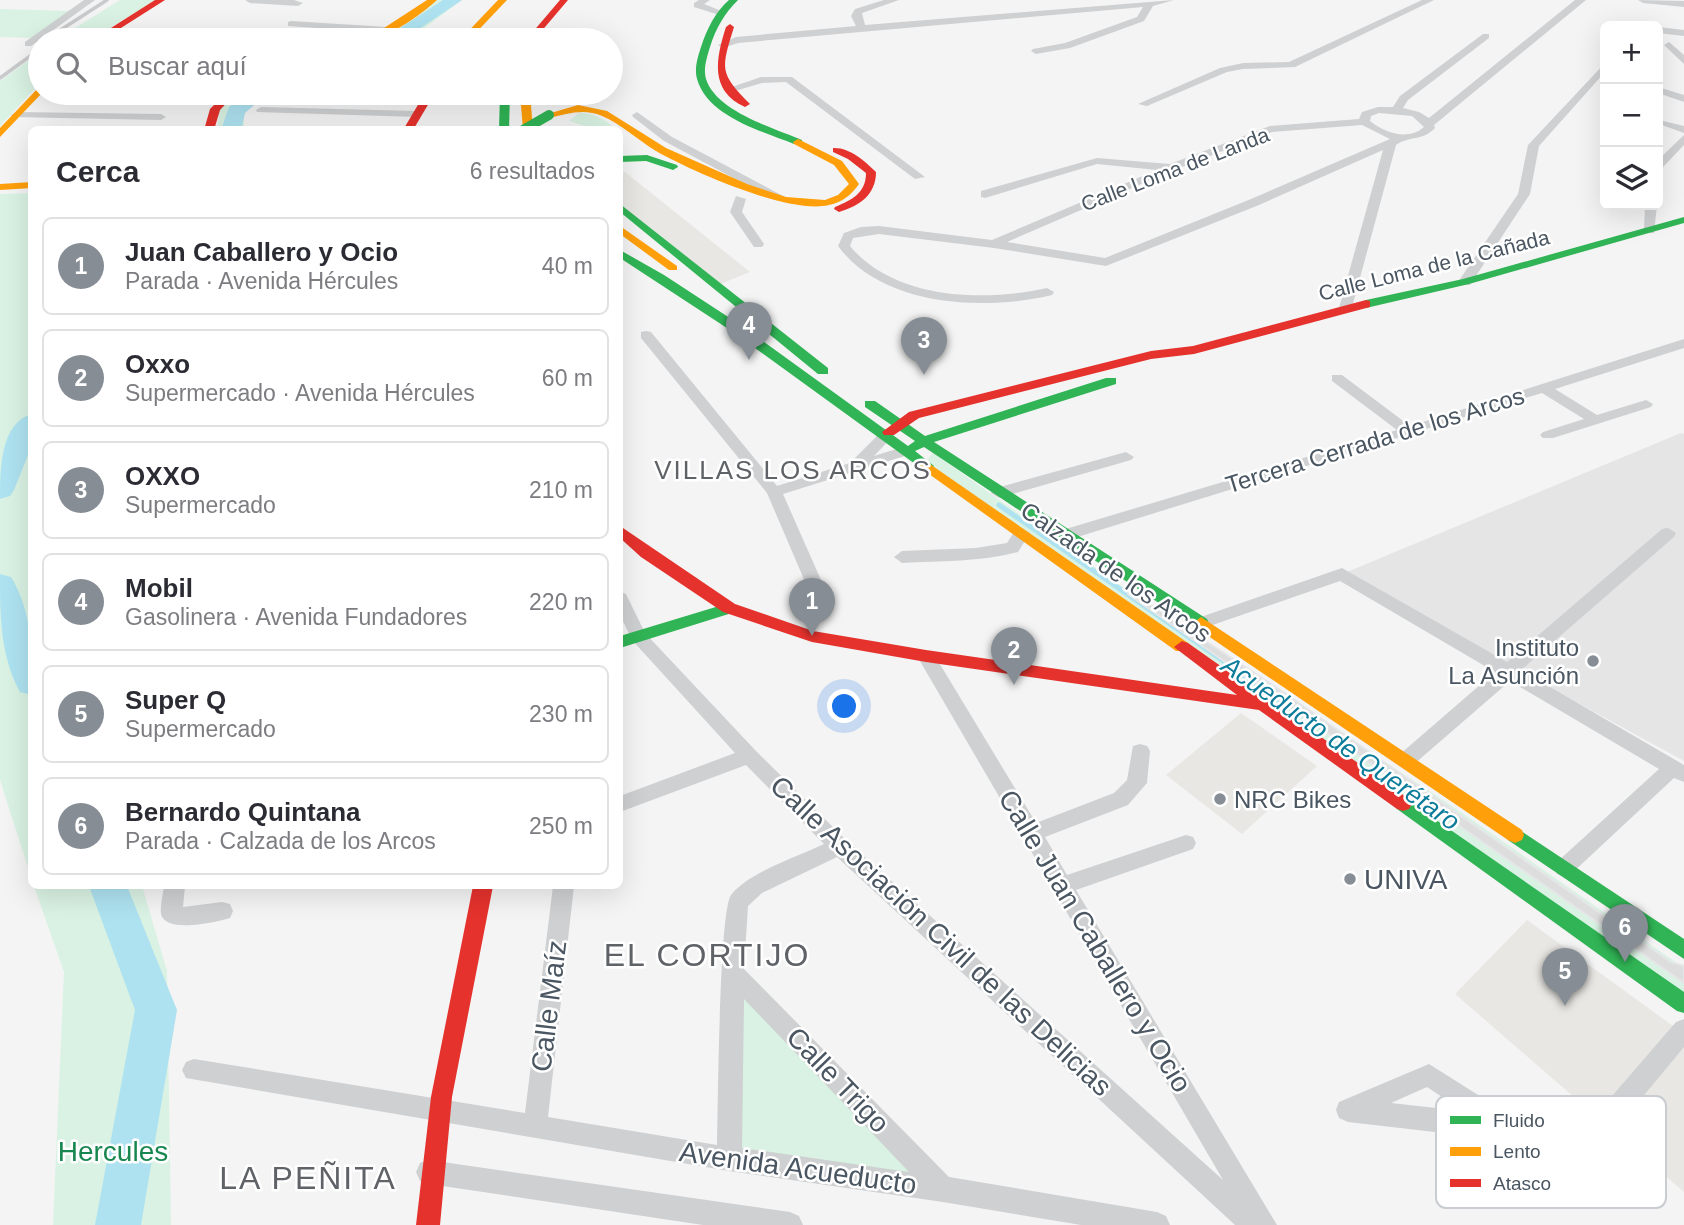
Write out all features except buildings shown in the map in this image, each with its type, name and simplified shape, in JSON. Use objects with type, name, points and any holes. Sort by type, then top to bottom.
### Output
[{"type":"street","points":[[51,28],[90,0]]},
{"type":"street","points":[[116,28],[161,0]]},
{"type":"street","points":[[250,0],[298,3]]},
{"type":"street","points":[[390,28],[431,0]]},
{"type":"street","points":[[476,28],[503,0]]},
{"type":"street","points":[[540,28],[564,0]]},
{"type":"street","points":[[554,28],[576,0]]},
{"type":"street","points":[[705,0],[697,5],[719,12]]},
{"type":"street","points":[[623,157],[657,160],[765,209],[812,214],[855,204],[867,194],[873,183],[871,172],[852,157],[754,110],[728,90],[720,77],[715,47],[719,12],[734,0]]},
{"type":"street","points":[[531,126],[555,113],[593,108],[659,148],[754,191],[790,202],[809,204],[839,199],[850,191],[853,184],[844,166],[722,105],[709,93],[701,79],[734,14],[748,0]]},
{"type":"street","points":[[862,29],[856,16],[858,11],[894,0]]},
{"type":"street","points":[[1007,0],[1013,14]]},
{"type":"street","points":[[1079,0],[1089,7]]},
{"type":"street","points":[[715,47],[736,40],[1089,7],[1149,4],[1169,0]]},
{"type":"street","points":[[1143,104],[1224,70],[1243,66],[1291,65],[1429,0]]},
{"type":"street","points":[[1047,292],[1006,300],[948,296],[888,280],[851,257],[844,246],[848,236],[861,231],[879,230],[994,243],[1105,262],[1268,197],[1396,140],[1427,132],[1429,124],[1581,0]]},
{"type":"street","points":[[1643,0],[1684,5]]},
{"type":"street","points":[[1036,51],[1066,46],[1141,19],[1149,4]]},
{"type":"street","points":[[291,24],[355,28]]},
{"type":"street","points":[[1663,31],[1684,33]]},
{"type":"street","points":[[1396,110],[1404,98],[1486,36]]},
{"type":"street","points":[[1670,45],[1684,61]]},
{"type":"street","points":[[1465,282],[1524,194],[1534,145],[1600,74]]},
{"type":"street","points":[[728,90],[761,80],[789,79],[919,177]]},
{"type":"street","points":[[1663,92],[1684,99]]},
{"type":"street","points":[[0,134],[28,102]]},
{"type":"street","points":[[210,126],[215,109],[219,105]]},
{"type":"street","points":[[410,126],[423,105]]},
{"type":"street","points":[[504,126],[505,105]]},
{"type":"street","points":[[526,105],[528,126]]},
{"type":"street","points":[[155,126],[168,106]]},
{"type":"street","points":[[261,110],[417,114]]},
{"type":"street","points":[[1396,140],[1371,129],[1364,122],[1366,114],[1378,110],[1396,110],[1422,118],[1429,124]]},
{"type":"street","points":[[16,115],[120,111],[161,117]]},
{"type":"street","points":[[110,126],[120,111]]},
{"type":"street","points":[[63,126],[74,112]]},
{"type":"street","points":[[555,113],[553,124],[556,126]]},
{"type":"street","points":[[637,115],[668,139],[790,202]]},
{"type":"street","name":"Calle Loma de Landa","points":[[994,243],[1170,168],[1270,129],[1364,122]]},
{"type":"street","points":[[1663,122],[1684,130]]},
{"type":"street","points":[[623,139],[625,127]]},
{"type":"street","points":[[1663,161],[1684,138]]},
{"type":"street","points":[[1346,309],[1396,140]]},
{"type":"street","points":[[640,157],[634,153],[641,147],[659,148]]},
{"type":"street","points":[[985,194],[1097,161],[1170,168]]},
{"type":"street","points":[[0,187],[28,185]]},
{"type":"street","points":[[740,199],[736,212],[758,244]]},
{"type":"street","points":[[623,209],[837,382]]},
{"type":"street","points":[[1650,230],[1651,210]]},
{"type":"street","name":"Calle Loma de la Cañada","points":[[1194,350],[1162,365],[933,437],[925,442],[896,444],[898,424],[914,415],[1151,355],[1194,350],[1346,309],[1465,282],[1684,220]]},
{"type":"street","points":[[623,231],[837,382]]},
{"type":"street","name":"Calzada de los Arcos","points":[[627,253],[823,389],[1263,705],[1593,914],[1684,950]]},
{"type":"street","points":[[646,335],[774,492],[812,580]]},
{"type":"street","name":"Tercera Cerrada de los Arcos","points":[[1065,535],[1408,431],[1684,343]]},
{"type":"street","points":[[1337,378],[1408,431]]},
{"type":"street","name":"Calzada de los Arcos","points":[[837,382],[997,491],[1296,685],[1564,868],[1593,914],[1684,1004]]},
{"type":"street","points":[[1542,387],[1594,419]]},
{"type":"street","points":[[1548,435],[1646,404]]},
{"type":"street","points":[[856,465],[896,444]]},
{"type":"street","points":[[774,492],[856,465],[896,444]]},
{"type":"street","points":[[975,500],[997,491],[1126,457]]},
{"type":"street","points":[[902,557],[976,554],[1012,548],[1022,533]]},
{"type":"street","points":[[1406,760],[1668,533]]},
{"type":"street","points":[[623,534],[646,553],[729,608],[812,636],[926,656],[1263,705],[1296,685]]},
{"type":"street","points":[[1201,623],[1342,575],[1679,770],[1564,868]]},
{"type":"street","points":[[629,639],[729,608]]},
{"type":"street","name":"Calle Asociación Civil de las Delicias","points":[[623,612],[629,639],[839,846],[1254,1225]]},
{"type":"street","name":"Calle Juan Caballero y Ocio","points":[[926,656],[1264,1225]]},
{"type":"street","points":[[1031,834],[1121,799],[1137,783],[1140,751]]},
{"type":"street","points":[[623,803],[749,756]]},
{"type":"street","points":[[1062,886],[1186,843]]},
{"type":"street","points":[[729,1159],[733,972],[738,902],[754,887],[839,846]]},
{"type":"street","points":[[175,889],[172,914],[178,918],[222,911]]},
{"type":"street","points":[[428,1225],[429,1172],[482,889]]},
{"type":"street","name":"Calle Maíz","points":[[534,1127],[564,889]]},
{"type":"street","name":"Calle Trigo","points":[[733,972],[943,1189]]},
{"type":"street","points":[[1628,1096],[1684,1030]]},
{"type":"street","name":"Avenida Acueducto","points":[[194,1070],[729,1159],[943,1189],[1157,1225]]},
{"type":"street","points":[[1436,1120],[1348,1110],[1429,1075],[1461,1096]]},
{"type":"street","points":[[429,1172],[790,1225]]},
{"type":"shaded area","points":[[623,173],[750,272],[718,285],[623,209]]},
{"type":"shaded area","name":"Instituto La Asunción","points":[[1684,434],[1684,761],[1342,574]]},
{"type":"shaded area","points":[[1241,713],[1317,766],[1242,834],[1166,775]]},
{"type":"shaded area","points":[[1527,920],[1684,1034],[1684,1192],[1666,1176],[1666,1096],[1573,1096],[1455,994]]},
{"type":"green space","points":[[120,0],[156,0],[110,28],[75,28]]},
{"type":"green space","points":[[438,0],[462,0],[424,28],[395,28]]},
{"type":"green space","points":[[0,9],[70,11],[47,28],[28,28],[28,38],[0,37]]},
{"type":"green space","points":[[28,61],[28,96],[0,126],[0,81]]},
{"type":"green space","points":[[251,105],[244,113],[244,126],[217,126],[220,107]]},
{"type":"green space","points":[[579,113],[590,114],[612,126],[585,126],[569,121]]},
{"type":"green space","points":[[28,193],[28,868],[0,780],[0,194]]},
{"type":"green space","points":[[933,453],[1178,626],[1458,810],[1684,968],[1684,1002],[926,461]]},
{"type":"green space","name":"Hercules","points":[[35,889],[143,889],[167,971],[171,1225],[53,1225],[64,972]]},
{"type":"green space","points":[[733,972],[943,1189],[729,1159]]},
{"type":"waterway","points":[[410,28],[454,0]]},
{"type":"waterway","points":[[232,126],[236,111],[244,105]]},
{"type":"waterway","points":[[0,490],[24,429],[28,426]]},
{"type":"waterway","name":"Acueducto de Querétaro","points":[[999,505],[1288,706]]},
{"type":"waterway","points":[[0,584],[28,671]]},
{"type":"waterway","points":[[109,889],[156,1010],[118,1225]]},
{"type":"railway","points":[[64,28],[107,0]]},
{"type":"railway","points":[[0,78],[28,58]]},
{"type":"traffic: fast","points":[[734,0],[720,15],[706,46],[701,70],[706,90],[728,110],[742,118],[798,142]]},
{"type":"traffic: fast","points":[[504,126],[505,105]]},
{"type":"traffic: fast","points":[[530,126],[549,115]]},
{"type":"traffic: fast","points":[[623,159],[647,158],[673,167]]},
{"type":"traffic: fast","points":[[623,209],[823,371]]},
{"type":"traffic: fast","points":[[1366,304],[1465,282],[1684,220]]},
{"type":"traffic: fast","points":[[623,255],[737,329],[927,466]]},
{"type":"traffic: fast","points":[[914,447],[933,437],[1111,381]]},
{"type":"traffic: fast","points":[[870,404],[994,489],[1201,623]]},
{"type":"traffic: fast","points":[[623,641],[729,608]]},
{"type":"traffic: fast","points":[[1403,804],[1684,1004]]},
{"type":"traffic: fast","points":[[1515,835],[1684,950]]},
{"type":"traffic: slow","points":[[390,28],[433,0]]},
{"type":"traffic: slow","points":[[476,28],[503,0]]},
{"type":"traffic: slow","points":[[0,134],[28,102]]},
{"type":"traffic: slow","points":[[526,105],[528,126]]},
{"type":"traffic: slow","points":[[549,115],[578,108],[604,113],[662,150],[743,186],[785,200],[826,203],[842,197],[854,184],[850,176],[831,158],[798,142]]},
{"type":"traffic: slow","points":[[0,187],[28,185]]},
{"type":"traffic: slow","points":[[623,231],[673,268]]},
{"type":"traffic: slow","points":[[927,466],[1182,647]]},
{"type":"traffic: slow","points":[[1201,623],[1515,835]]},
{"type":"traffic: jam","points":[[116,28],[161,0]]},
{"type":"traffic: jam","points":[[540,28],[564,0]]},
{"type":"traffic: jam","points":[[730,27],[721,60],[722,78],[734,95],[745,104]]},
{"type":"traffic: jam","points":[[210,126],[215,109],[219,105]]},
{"type":"traffic: jam","points":[[410,126],[423,105]]},
{"type":"traffic: jam","points":[[837,150],[852,157],[871,172],[866,192],[858,200],[839,209]]},
{"type":"traffic: jam","points":[[889,432],[914,415],[1151,355],[1194,350],[1366,304]]},
{"type":"traffic: jam","points":[[623,534],[646,553],[729,608],[812,636],[926,656],[1259,704]]},
{"type":"traffic: jam","points":[[1182,647],[1403,804]]},
{"type":"traffic: jam","points":[[428,1225],[435,1139],[482,889]]},
{"type":"place","name":"Mobil","points":[[749,360]]},
{"type":"place","name":"OXXO","points":[[924,375]]},
{"type":"place","name":"Juan Caballero y Ocio","points":[[812,636]]},
{"type":"place","name":"Instituto La Asunción","points":[[1593,661]]},
{"type":"place","name":"Oxxo","points":[[1014,685]]},
{"type":"place","name":"NRC Bikes","points":[[1220,799]]},
{"type":"place","name":"UNIVA","points":[[1350,879]]},
{"type":"place","name":"Bernardo Quintana","points":[[1625,962]]},
{"type":"place","name":"Super Q","points":[[1565,1006]]},
{"type":"district","name":"VILLAS LOS ARCOS","points":[[793,470]]},
{"type":"district","name":"EL CORTIJO","points":[[707,955]]},
{"type":"district","name":"LA PEÑITA","points":[[308,1178]]}]
